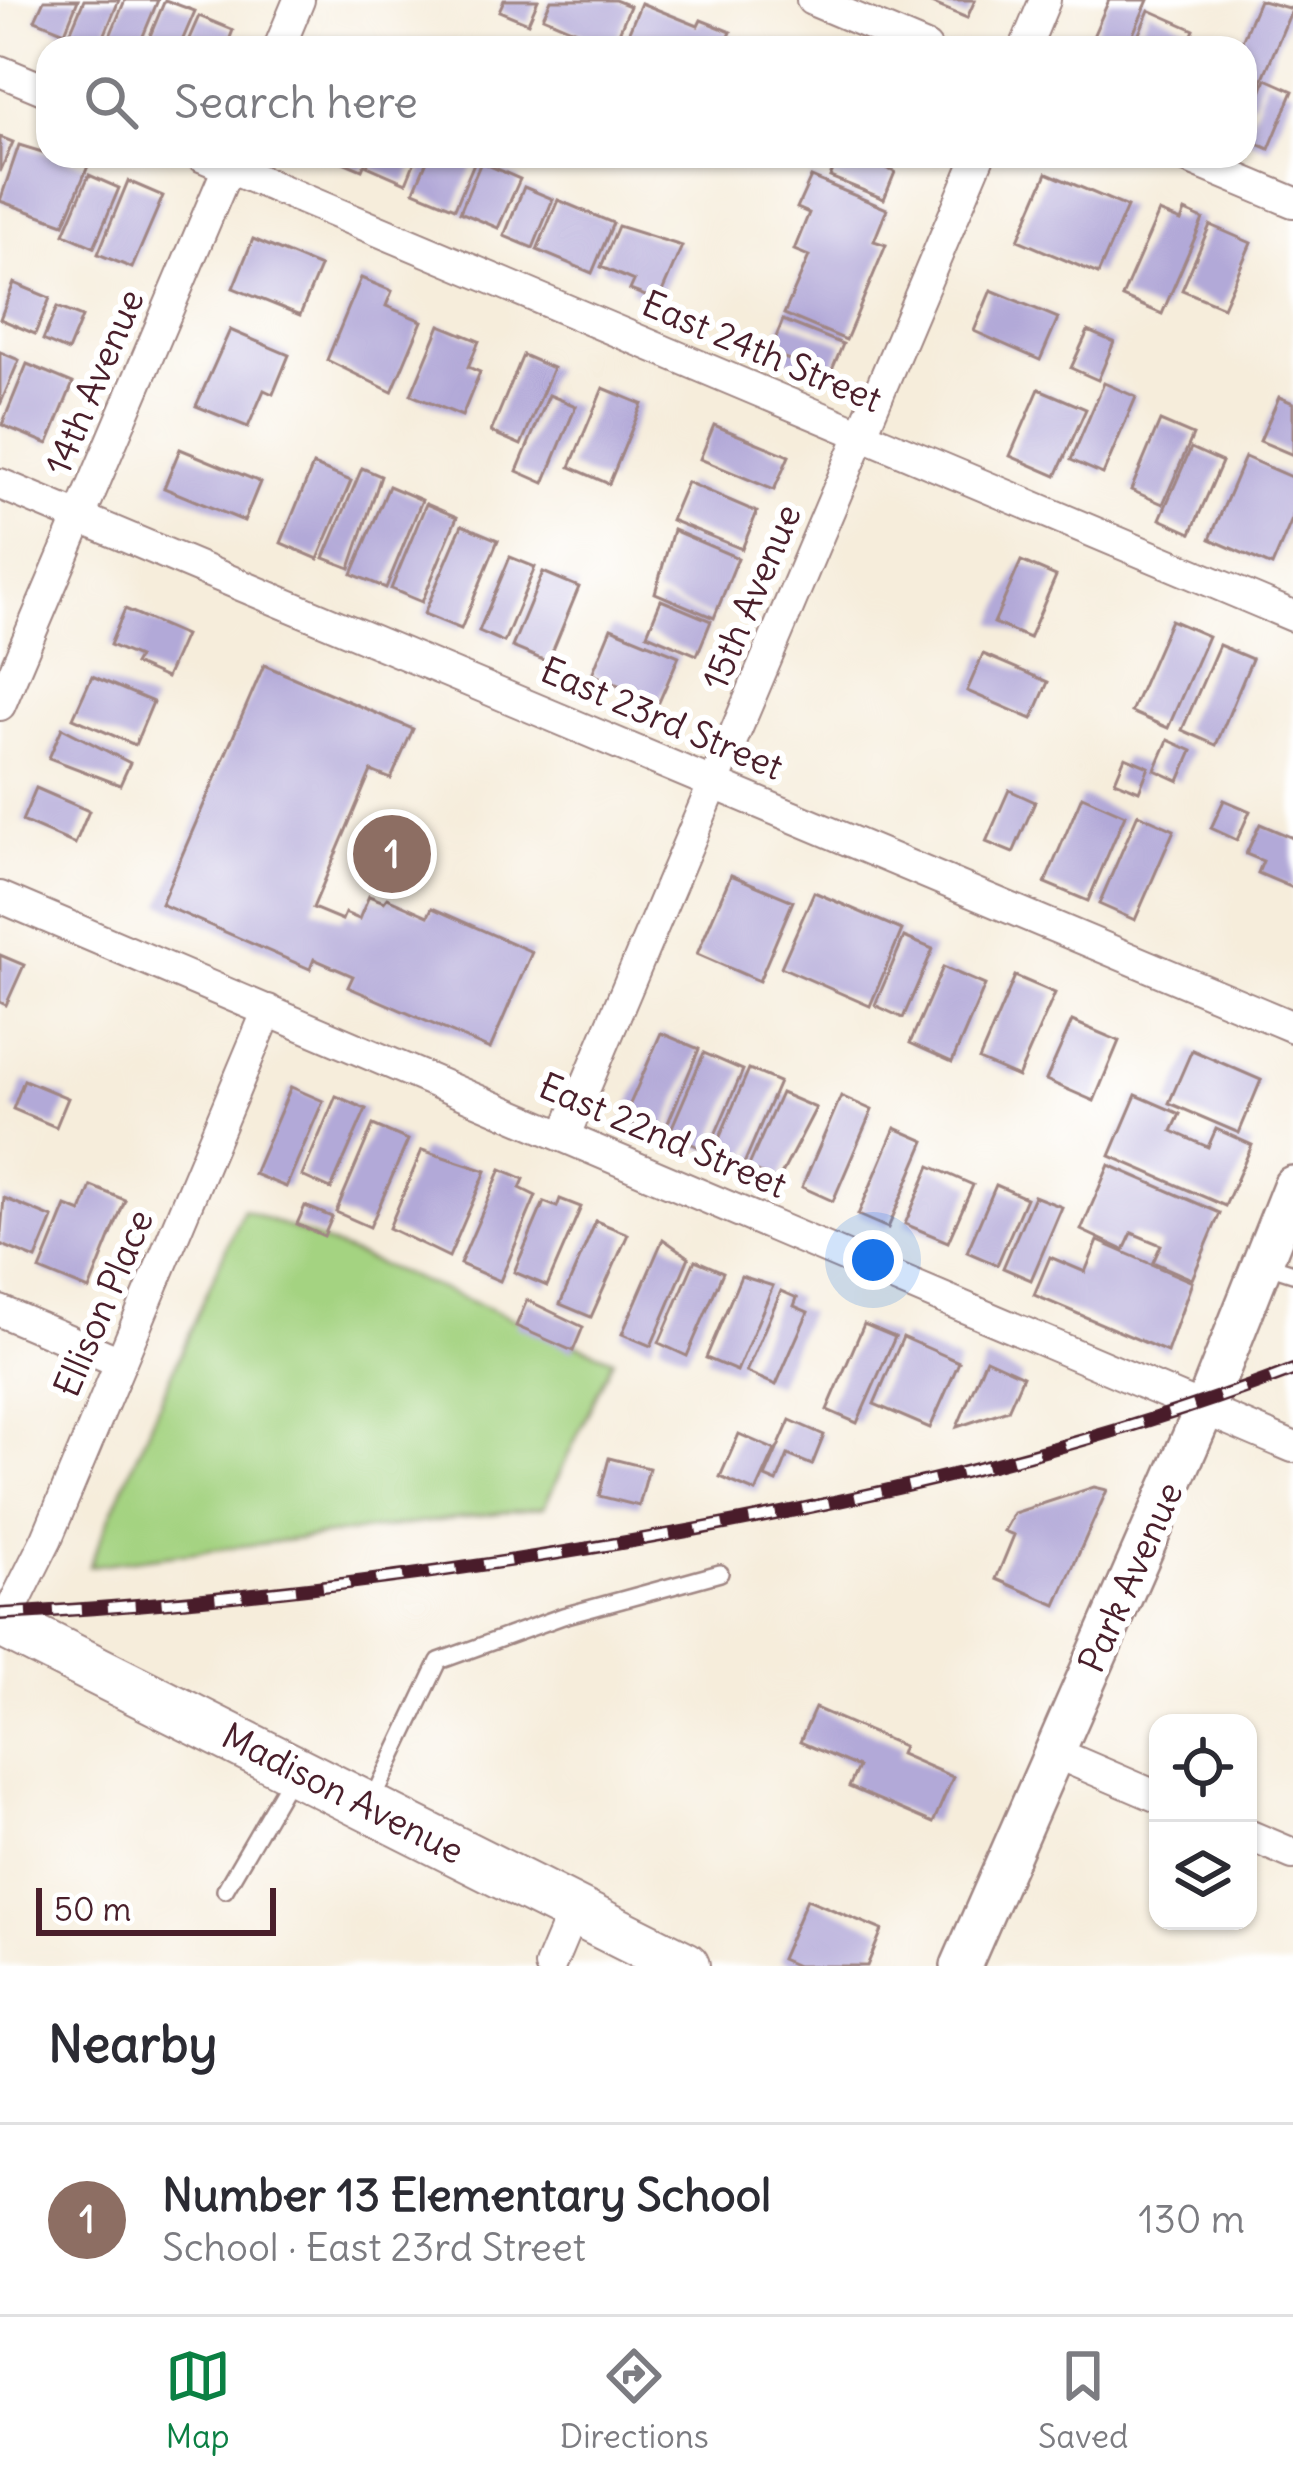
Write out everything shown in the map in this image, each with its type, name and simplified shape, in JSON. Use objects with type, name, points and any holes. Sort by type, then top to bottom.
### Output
[{"type":"main road","name":"Madison Avenue","points":[[1,1625],[685,1966]]},
{"type":"street","points":[[284,36],[299,0]]},
{"type":"street","points":[[812,0],[898,36]]},
{"type":"street","points":[[1030,36],[1045,0]]},
{"type":"street","points":[[0,71],[36,86]]},
{"type":"street","name":"14th Avenue","points":[[0,705],[218,168]]},
{"type":"street","name":"East 24th Street","points":[[240,168],[1293,616]]},
{"type":"street","name":"15th Avenue","points":[[566,1135],[975,168]]},
{"type":"street","points":[[1212,168],[1293,202]]},
{"type":"street","name":"East 23rd Street","points":[[0,484],[1293,1028]]},
{"type":"street","name":"East 22nd Street","points":[[0,897],[1293,1447]]},
{"type":"street","name":"Ellison Place","points":[[1,1625],[47,1538],[268,1010]]},
{"type":"street","name":"Park Avenue","points":[[961,1966],[1204,1410],[1278,1268],[1293,1186]]},
{"type":"street","points":[[0,1311],[120,1362]]},
{"type":"street","points":[[1052,1751],[1149,1793]]},
{"type":"street","points":[[1257,1839],[1293,1854]]},
{"type":"street","points":[[550,1966],[574,1909]]},
{"type":"lane","points":[[369,1806],[439,1661],[562,1616],[720,1573]]},
{"type":"lane","points":[[225,1890],[295,1769]]},
{"type":"green space","points":[[243,1209],[613,1359],[544,1507],[89,1566]]},
{"type":"building","points":[[44,0],[78,0],[65,32],[35,20]]},
{"type":"building","points":[[84,0],[119,0],[104,36],[70,33]]},
{"type":"building","points":[[125,0],[158,0],[143,36],[110,36]]},
{"type":"building","points":[[165,0],[195,11],[184,36],[150,36]]},
{"type":"building","points":[[504,0],[538,0],[528,23],[499,11]]},
{"type":"building","points":[[551,0],[615,0],[630,6],[618,36],[587,36],[543,17]]},
{"type":"building","points":[[924,0],[975,0],[967,18]]},
{"type":"building","points":[[1109,0],[1148,0],[1132,36],[1093,36]]},
{"type":"building","points":[[1259,0],[1292,9],[1257,92],[1257,36],[1244,36]]},
{"type":"building","points":[[641,3],[698,26],[701,20],[731,32],[729,36],[627,36]]},
{"type":"building","points":[[1149,10],[1194,30],[1191,36],[1138,36]]},
{"type":"building","points":[[199,16],[233,30],[231,36],[190,36]]},
{"type":"building","points":[[1266,79],[1293,91],[1269,149],[1257,144],[1257,104]]},
{"type":"building","points":[[0,137],[13,142],[0,172]]},
{"type":"building","points":[[19,145],[36,150],[36,168],[87,168],[64,224],[0,201]]},
{"type":"building","points":[[372,168],[412,168],[406,183]]},
{"type":"building","points":[[424,168],[472,168],[455,208],[414,191]]},
{"type":"building","points":[[478,168],[495,168],[520,179],[498,228],[460,212]]},
{"type":"building","points":[[834,168],[895,172],[884,199],[830,177]]},
{"type":"building","points":[[1047,173],[1127,207],[1098,274],[1018,240]]},
{"type":"building","points":[[89,175],[119,188],[94,247],[64,234]]},
{"type":"building","points":[[811,177],[887,209],[874,241],[886,245],[846,340],[784,314],[809,256],[794,250],[809,213],[797,208]]},
{"type":"building","points":[[128,181],[163,196],[132,268],[98,254]]},
{"type":"building","points":[[524,187],[553,199],[533,248],[504,236]]},
{"type":"building","points":[[558,200],[613,223],[592,273],[537,250]]},
{"type":"building","points":[[1185,211],[1203,219],[1162,314],[1122,297],[1159,212],[1181,221]]},
{"type":"building","points":[[1210,225],[1251,243],[1223,307],[1182,290]]},
{"type":"building","points":[[618,226],[682,246],[658,301],[630,290],[634,281],[601,267]]},
{"type":"building","points":[[253,239],[320,267],[300,315],[233,288]]},
{"type":"building","points":[[361,278],[392,291],[386,306],[422,321],[392,392],[327,360]]},
{"type":"building","points":[[14,283],[50,298],[35,334],[0,319]]},
{"type":"building","points":[[991,290],[1058,318],[1040,360],[974,331]]},
{"type":"building","points":[[57,307],[82,317],[68,351],[43,340]]},
{"type":"building","points":[[783,320],[843,344],[829,377],[770,352]]},
{"type":"building","points":[[440,325],[479,341],[468,367],[480,372],[462,416],[411,395]]},
{"type":"building","points":[[230,330],[289,355],[273,394],[264,390],[248,427],[196,406]]},
{"type":"building","points":[[1088,331],[1114,342],[1098,380],[1071,368]]},
{"type":"building","points":[[0,352],[19,360],[0,405]]},
{"type":"building","points":[[523,355],[553,368],[521,445],[491,432]]},
{"type":"building","points":[[27,364],[73,383],[48,444],[2,425]]},
{"type":"building","points":[[1104,383],[1136,397],[1103,474],[1071,460]]},
{"type":"building","points":[[603,388],[642,404],[609,484],[570,467]]},
{"type":"building","points":[[1039,389],[1086,409],[1056,476],[1010,456]]},
{"type":"building","points":[[549,395],[576,406],[544,483],[517,471]]},
{"type":"building","points":[[1279,397],[1293,403],[1293,455],[1260,441]]},
{"type":"building","points":[[1160,421],[1193,435],[1163,504],[1131,490]]},
{"type":"building","points":[[714,425],[789,456],[774,490],[700,459]]},
{"type":"building","points":[[1191,448],[1222,462],[1191,533],[1160,519]]},
{"type":"building","points":[[180,449],[260,482],[244,521],[164,488]]},
{"type":"building","points":[[1245,457],[1293,478],[1293,517],[1272,566],[1210,539]]},
{"type":"building","points":[[313,465],[351,481],[318,559],[281,543]]},
{"type":"building","points":[[362,468],[381,476],[350,568],[324,558]]},
{"type":"building","points":[[687,482],[757,512],[742,549],[671,520]]},
{"type":"building","points":[[389,486],[422,500],[386,588],[352,574]]},
{"type":"building","points":[[426,504],[457,517],[422,602],[391,589]]},
{"type":"building","points":[[462,525],[498,540],[461,629],[424,614]]},
{"type":"building","points":[[673,530],[738,558],[714,618],[655,593]]},
{"type":"building","points":[[510,557],[535,567],[504,642],[479,631]]},
{"type":"building","points":[[1021,561],[1056,576],[1029,638],[994,623]]},
{"type":"building","points":[[543,572],[579,587],[548,662],[512,647]]},
{"type":"building","points":[[661,600],[711,621],[697,655],[647,634]]},
{"type":"building","points":[[125,609],[185,635],[166,678],[134,664],[138,657],[110,645]]},
{"type":"building","points":[[1171,620],[1208,636],[1168,728],[1131,712]]},
{"type":"building","points":[[611,628],[679,656],[659,702],[592,674]]},
{"type":"building","points":[[1219,645],[1252,659],[1216,745],[1182,730]]},
{"type":"building","points":[[983,654],[1048,682],[1032,719],[967,691]]},
{"type":"building","points":[[264,665],[413,729],[391,779],[371,771],[313,908],[342,920],[345,913],[359,919],[369,896],[384,902],[387,898],[428,916],[432,908],[532,952],[490,1049],[348,987],[353,976],[314,959],[310,969],[161,904]]},
{"type":"building","points":[[92,676],[153,702],[135,745],[73,718]]},
{"type":"building","points":[[62,728],[130,763],[120,785],[49,758]]},
{"type":"building","points":[[1168,740],[1192,751],[1179,781],[1155,770]]},
{"type":"building","points":[[1125,757],[1149,767],[1139,791],[1115,781]]},
{"type":"building","points":[[36,788],[89,811],[75,844],[22,821]]},
{"type":"building","points":[[1009,790],[1035,802],[1013,853],[986,842]]},
{"type":"building","points":[[1082,796],[1125,815],[1088,901],[1045,883]]},
{"type":"building","points":[[1224,800],[1250,811],[1237,840],[1211,828]]},
{"type":"building","points":[[1138,814],[1174,830],[1135,920],[1099,904]]},
{"type":"building","points":[[1260,824],[1293,838],[1293,888],[1258,873],[1263,861],[1246,854]]},
{"type":"building","points":[[731,875],[793,901],[759,981],[697,954]]},
{"type":"building","points":[[814,892],[902,930],[870,1006],[781,967]]},
{"type":"building","points":[[904,937],[933,949],[903,1018],[875,1005]]},
{"type":"building","points":[[0,955],[24,965],[6,1005],[0,1002]]},
{"type":"building","points":[[943,967],[985,985],[952,1062],[910,1043]]},
{"type":"building","points":[[1015,976],[1055,993],[1018,1077],[979,1060]]},
{"type":"building","points":[[1072,1021],[1119,1041],[1094,1101],[1046,1080]]},
{"type":"building","points":[[661,1033],[699,1049],[662,1137],[623,1120]]},
{"type":"building","points":[[1192,1050],[1261,1080],[1239,1133],[1169,1103]]},
{"type":"building","points":[[704,1053],[743,1070],[708,1151],[669,1134]]},
{"type":"building","points":[[749,1069],[779,1082],[743,1166],[713,1153]]},
{"type":"building","points":[[24,1080],[68,1098],[56,1127],[13,1109]]},
{"type":"building","points":[[291,1087],[323,1101],[286,1187],[254,1174]]},
{"type":"building","points":[[781,1093],[816,1108],[778,1181],[748,1168]]},
{"type":"building","points":[[1136,1095],[1180,1114],[1172,1131],[1208,1147],[1216,1129],[1252,1145],[1225,1206],[1110,1156]]},
{"type":"building","points":[[336,1096],[366,1109],[331,1189],[302,1176]]},
{"type":"building","points":[[841,1096],[872,1110],[833,1201],[802,1187]]},
{"type":"building","points":[[373,1125],[408,1140],[370,1227],[336,1212]]},
{"type":"building","points":[[895,1128],[925,1141],[888,1228],[858,1215]]},
{"type":"building","points":[[422,1150],[486,1171],[449,1257],[389,1228]]},
{"type":"building","points":[[1109,1165],[1220,1213],[1192,1279],[1153,1262],[1161,1245],[1132,1233],[1124,1250],[1081,1230]]},
{"type":"building","points":[[930,1166],[973,1185],[948,1242],[905,1224]]},
{"type":"building","points":[[501,1169],[524,1179],[520,1188],[536,1196],[500,1281],[460,1264]]},
{"type":"building","points":[[996,1185],[1026,1198],[997,1265],[967,1252]]},
{"type":"building","points":[[91,1186],[125,1200],[89,1290],[40,1270],[66,1206],[81,1212]]},
{"type":"building","points":[[1034,1196],[1062,1207],[1031,1280],[1003,1268]]},
{"type":"building","points":[[4,1198],[53,1218],[36,1259],[0,1244]]},
{"type":"building","points":[[560,1199],[581,1207],[547,1286],[514,1272],[544,1202],[557,1207]]},
{"type":"building","points":[[305,1206],[332,1217],[324,1236],[297,1224]]},
{"type":"building","points":[[596,1221],[628,1234],[591,1317],[560,1304]]},
{"type":"building","points":[[663,1239],[689,1257],[651,1346],[622,1334]]},
{"type":"building","points":[[1098,1241],[1192,1282],[1167,1352],[1034,1295],[1050,1257],[1085,1272]]},
{"type":"building","points":[[695,1260],[723,1272],[687,1356],[659,1343]]},
{"type":"building","points":[[741,1276],[773,1286],[737,1371],[706,1358]]},
{"type":"building","points":[[781,1291],[797,1298],[794,1306],[808,1312],[776,1385],[746,1372]]},
{"type":"building","points":[[527,1300],[583,1327],[573,1351],[516,1326]]},
{"type":"building","points":[[864,1324],[895,1337],[857,1423],[827,1410]]},
{"type":"building","points":[[903,1337],[959,1362],[930,1428],[874,1404]]},
{"type":"building","points":[[986,1359],[1023,1376],[1008,1410],[957,1427]]},
{"type":"building","points":[[790,1420],[824,1435],[812,1465],[788,1455],[777,1482],[765,1477]]},
{"type":"building","points":[[739,1434],[775,1450],[756,1492],[720,1477]]},
{"type":"building","points":[[609,1458],[649,1468],[639,1506],[599,1496]]},
{"type":"building","points":[[1094,1487],[1107,1490],[1056,1605],[996,1579],[1014,1535],[1004,1531],[1014,1513]]},
{"type":"building","points":[[815,1708],[903,1746],[900,1754],[953,1777],[933,1823],[849,1787],[858,1767],[800,1742]]},
{"type":"building","points":[[807,1899],[882,1930],[867,1966],[797,1966],[781,1959]]},
{"type":"railway","points":[[0,1614],[309,1588],[701,1528],[958,1474],[1127,1427],[1293,1370]]},
{"type":"place","name":"Number 13 Elementary School","points":[[392,854]]}]
